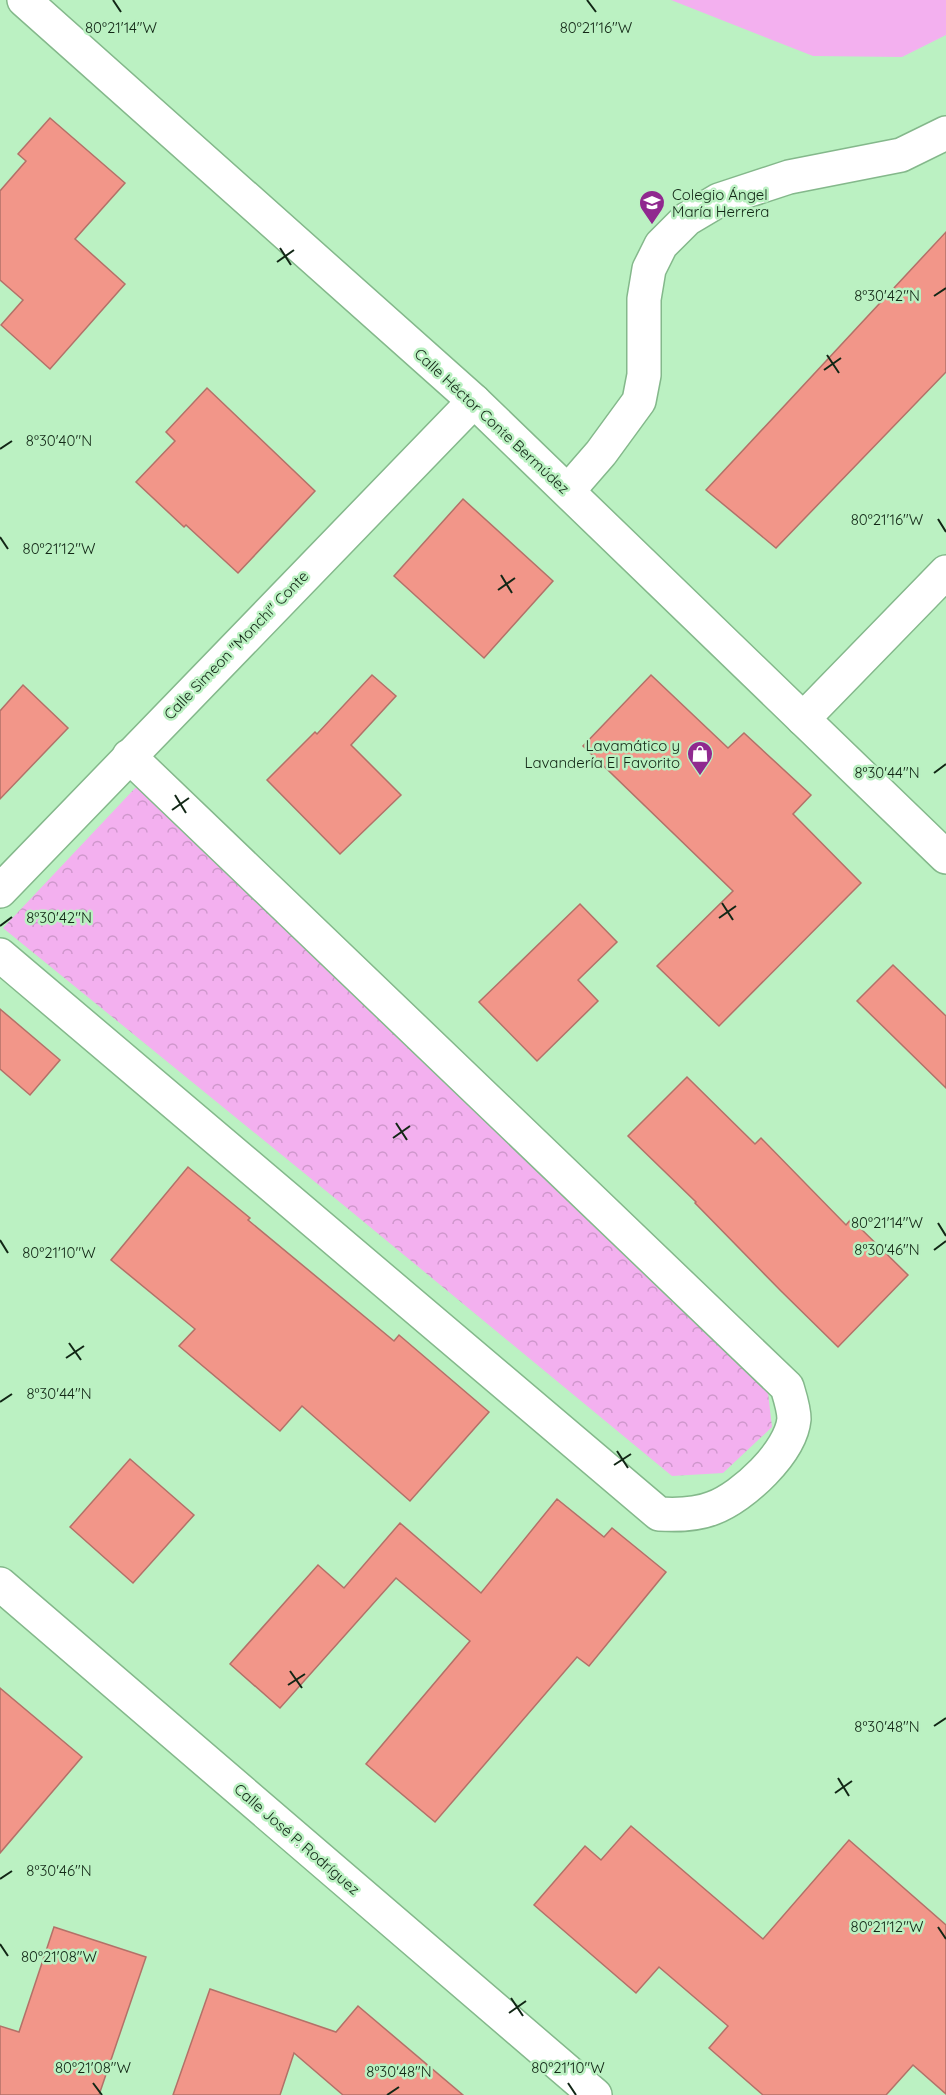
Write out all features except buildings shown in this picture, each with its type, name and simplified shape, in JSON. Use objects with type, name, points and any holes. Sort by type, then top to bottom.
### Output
[{"type":"street","name":"Calle Héctor Conte Bermúdez","points":[[24,0],[474,401],[946,857]]},
{"type":"street","points":[[568,491],[601,453],[639,402],[644,375],[644,299],[649,269],[661,245],[687,219],[719,200],[779,180],[901,155],[946,133]]},
{"type":"street","name":"Calle Simeon \"Monchi\" Conte","points":[[2,884],[474,401]]},
{"type":"street","points":[[803,719],[946,572]]},
{"type":"street","points":[[0,955],[659,1514],[694,1513],[712,1509],[727,1502],[757,1477],[784,1447],[794,1418],[787,1387],[129,756]]},
{"type":"street","name":"Calle José P. Rodríguez","points":[[0,1584],[595,2095]]},
{"type":"green space","points":[[671,0],[946,0],[946,35],[902,57],[813,56]]},
{"type":"green space","points":[[138,785],[768,1393],[772,1427],[723,1473],[672,1476],[3,928]]},
{"type":"place","name":"Colegio Ángel María Herrera","points":[[652,226]]},
{"type":"place","name":"Lavamático y Lavandería El Favorito","points":[[700,777]]}]
